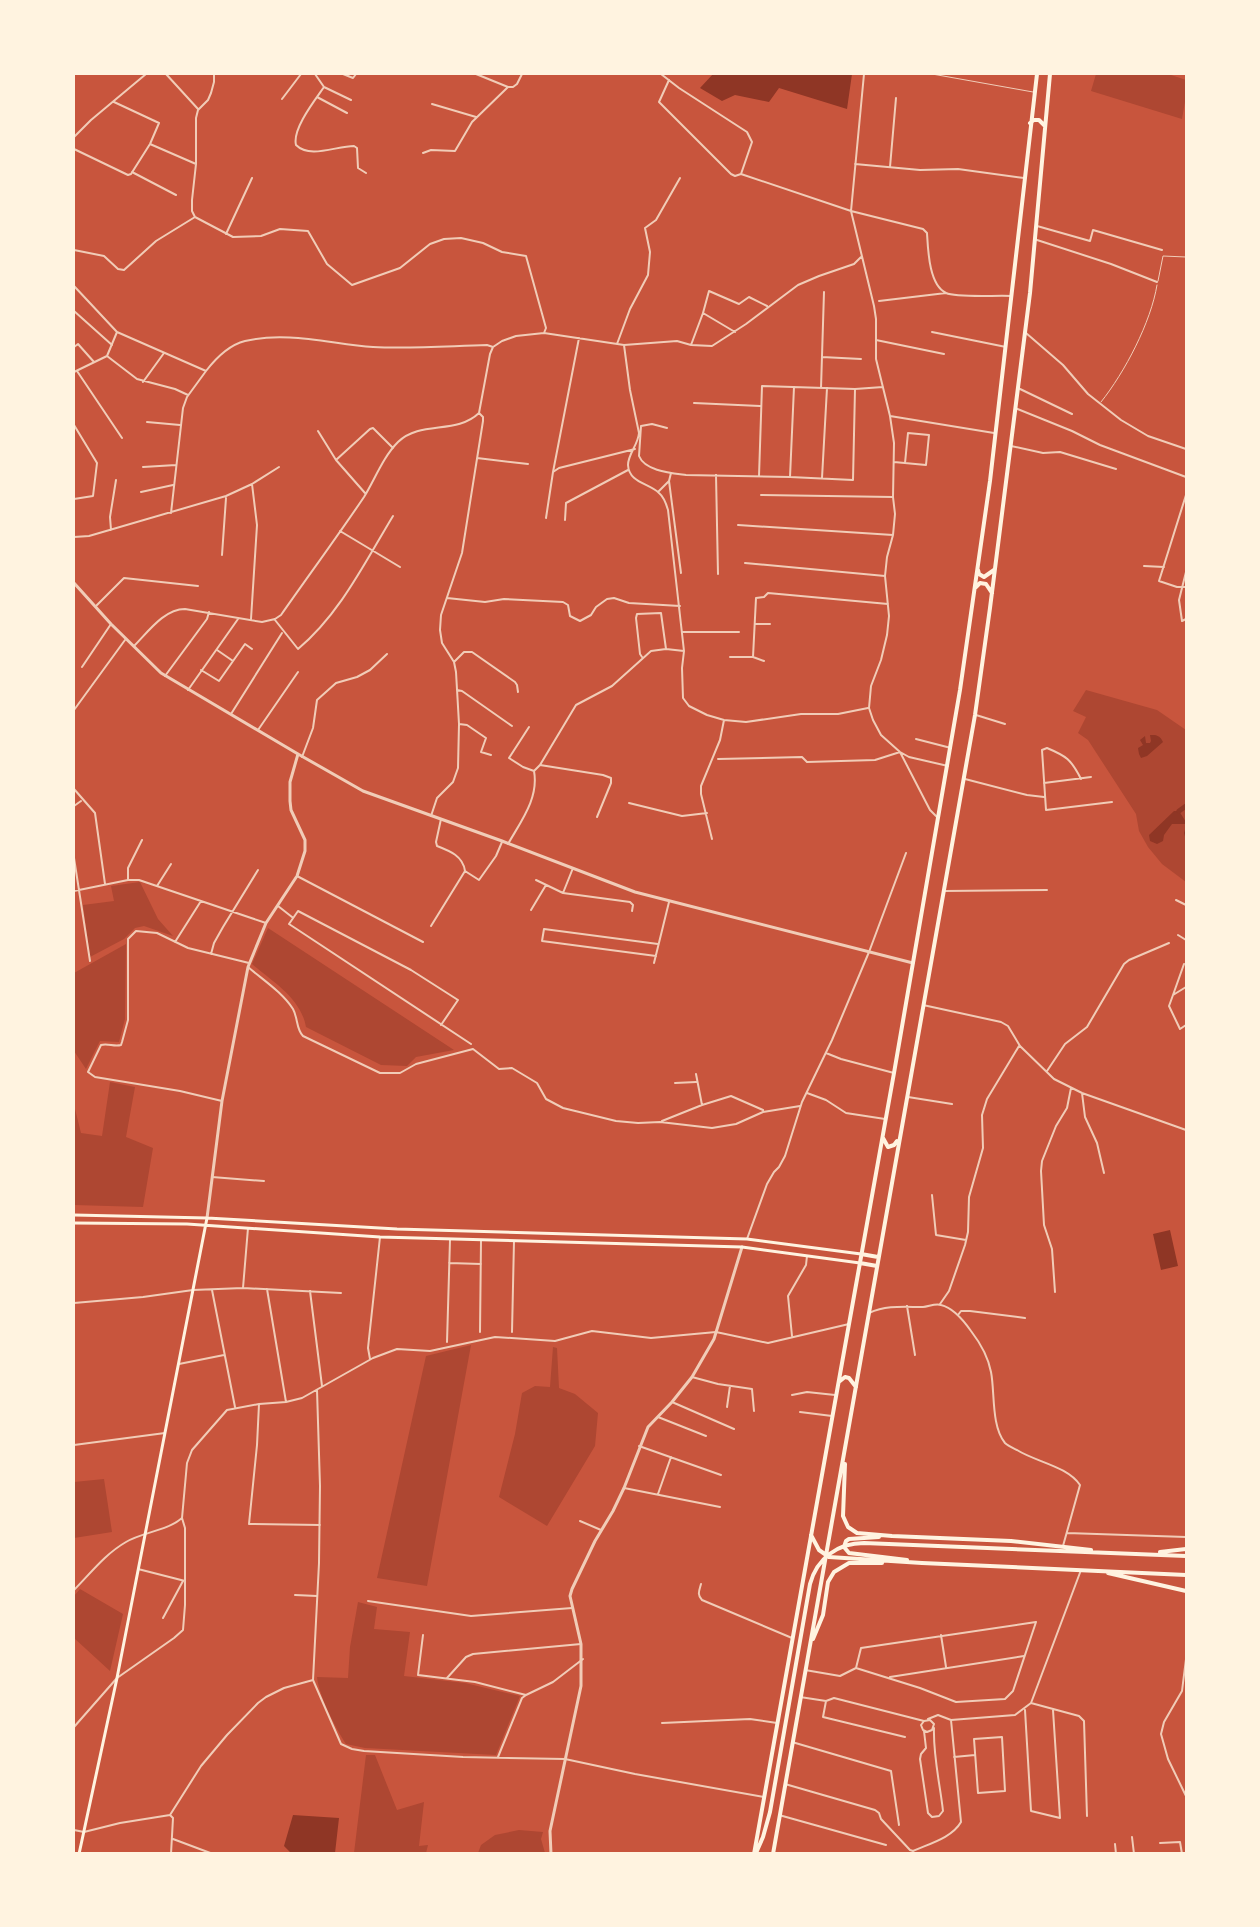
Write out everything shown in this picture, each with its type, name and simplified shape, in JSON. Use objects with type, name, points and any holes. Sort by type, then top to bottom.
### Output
[{"type":"highway","points":[[755,1854],[951,748],[975,591],[1037,74]]},
{"type":"highway","points":[[774,1853],[975,715],[1025,332],[1050,74]]},
{"type":"highway","points":[[1030,124],[1031,121],[1039,120],[1046,127]]},
{"type":"highway","points":[[978,567],[979,574],[984,577],[995,570]]},
{"type":"highway","points":[[975,591],[977,585],[983,583],[992,594]]},
{"type":"highway","points":[[882,1136],[888,1148],[894,1145],[899,1138]]},
{"type":"highway","points":[[861,1254],[878,1257]]},
{"type":"highway","points":[[860,1263],[877,1266]]},
{"type":"highway","points":[[837,1384],[845,1377],[852,1380],[856,1387]]},
{"type":"highway","points":[[844,1454],[846,1481],[843,1512],[848,1527],[857,1533],[1011,1541],[1106,1551],[1186,1556]]},
{"type":"highway","points":[[810,1535],[819,1550],[827,1556],[922,1563],[1186,1575]]},
{"type":"highway","points":[[892,1536],[849,1539],[844,1547],[849,1553],[899,1558],[922,1563]]},
{"type":"highway","points":[[755,1854],[763,1838],[773,1793],[812,1577],[829,1554],[848,1545],[860,1543],[1106,1551]]},
{"type":"highway","points":[[1147,1554],[1186,1549]]},
{"type":"highway","points":[[809,1650],[823,1616],[828,1582],[836,1569],[853,1563],[922,1563]]},
{"type":"highway","points":[[1099,1571],[1186,1591]]},
{"type":"main road","points":[[74,1215],[207,1218],[397,1229],[747,1239],[861,1254]]},
{"type":"main road","points":[[79,1854],[117,1678],[207,1218]]},
{"type":"main road","points":[[74,1223],[206,1225],[450,1240],[742,1247],[860,1263]]},
{"type":"street","points":[[74,137],[146,74]]},
{"type":"street","points":[[166,74],[198,110]]},
{"type":"street","points":[[214,74],[211,93],[208,100],[198,110],[196,118],[196,164],[192,200],[192,211],[195,217],[232,237],[261,236],[280,230],[308,231],[327,264],[352,285],[400,268],[430,244],[444,238],[461,238],[483,243],[502,252],[526,256],[546,328],[544,333]]},
{"type":"street","points":[[282,99],[301,74]]},
{"type":"street","points":[[315,74],[324,87],[351,100]]},
{"type":"street","points":[[343,74],[353,78],[356,74]]},
{"type":"street","points":[[476,74],[508,87],[517,84],[522,74]]},
{"type":"street","points":[[661,74],[747,132],[752,142],[741,174]]},
{"type":"street","points":[[864,74],[851,211],[874,306],[876,359],[894,443],[893,497],[896,514],[885,576],[888,604],[887,635],[871,686],[869,708],[881,735],[900,752],[909,757],[948,766]]},
{"type":"street","points":[[669,80],[659,102],[731,174],[735,176],[741,174],[851,211],[923,229],[927,233],[930,268],[942,291],[954,296],[1012,296]]},
{"type":"street","points":[[324,87],[296,134],[296,145],[300,149],[311,152],[354,146],[357,148],[358,168],[366,173]]},
{"type":"street","points":[[423,153],[431,150],[455,152],[463,135],[476,117],[508,87]]},
{"type":"street","points":[[317,97],[348,113]]},
{"type":"street","points":[[891,167],[896,98]]},
{"type":"street","points":[[74,149],[128,175],[132,172],[150,144],[159,123],[114,102]]},
{"type":"street","points":[[432,104],[476,117]]},
{"type":"street","points":[[150,144],[196,164]]},
{"type":"street","points":[[855,164],[920,170],[958,169],[1024,178]]},
{"type":"street","points":[[132,172],[176,195]]},
{"type":"street","points":[[226,234],[252,178]]},
{"type":"street","points":[[617,344],[630,309],[648,275],[650,252],[645,228],[656,220],[680,178]]},
{"type":"street","points":[[74,250],[104,256],[118,269],[124,270],[156,241],[195,217]]},
{"type":"street","points":[[1036,226],[1090,241],[1093,230],[1162,250]]},
{"type":"street","points":[[1034,239],[1111,264],[1157,282]]},
{"type":"street","points":[[134,646],[156,623],[177,609],[209,612],[262,622],[281,615],[365,494],[393,448],[414,432],[463,424],[479,413],[490,354],[494,347],[502,341],[516,336],[544,333],[624,345],[677,341],[691,345],[712,346],[735,332],[798,285],[854,264],[861,257]]},
{"type":"street","points":[[74,285],[117,332],[206,371]]},
{"type":"street","points":[[691,345],[709,291],[739,304],[749,297],[768,307]]},
{"type":"street","points":[[821,388],[824,292]]},
{"type":"street","points":[[879,301],[946,293]]},
{"type":"street","points":[[703,313],[735,332]]},
{"type":"street","points":[[74,314],[112,345]]},
{"type":"street","points":[[117,332],[107,356],[75,372],[122,438]]},
{"type":"street","points":[[932,332],[1006,346]]},
{"type":"street","points":[[1025,332],[1063,365],[1088,394],[1121,420],[1148,436],[1186,448]]},
{"type":"street","points":[[171,513],[180,425],[188,394],[219,357],[235,345],[245,341],[294,338],[393,348],[487,345],[494,347]]},
{"type":"street","points":[[546,518],[579,338]]},
{"type":"street","points":[[876,340],[944,354]]},
{"type":"street","points":[[74,347],[78,344],[94,362]]},
{"type":"street","points":[[624,345],[639,433],[629,457],[629,469],[634,479],[658,492],[665,500],[668,510],[683,633],[681,683],[683,698],[689,706],[698,711],[724,720],[746,722],[801,714],[837,714],[869,708]]},
{"type":"street","points":[[143,382],[164,353]]},
{"type":"street","points":[[107,356],[143,382],[165,386],[188,394]]},
{"type":"street","points":[[822,357],[861,359]]},
{"type":"street","points":[[759,476],[762,386],[855,389],[883,387]]},
{"type":"street","points":[[790,477],[794,387]]},
{"type":"street","points":[[822,478],[827,388]]},
{"type":"street","points":[[1018,388],[1072,414]]},
{"type":"street","points":[[667,428],[652,424],[641,426],[640,461],[671,473],[853,480],[855,389]]},
{"type":"street","points":[[694,403],[760,406]]},
{"type":"street","points":[[1015,408],[1100,445],[1186,477]]},
{"type":"street","points":[[431,816],[437,798],[453,782],[458,768],[459,724],[454,662],[442,643],[440,630],[441,615],[462,553],[483,421],[479,413]]},
{"type":"street","points":[[890,416],[994,434]]},
{"type":"street","points":[[147,422],[180,425]]},
{"type":"street","points":[[74,425],[97,463],[93,496],[74,499]]},
{"type":"street","points":[[336,460],[373,428],[393,448]]},
{"type":"street","points":[[318,431],[336,460],[365,494]]},
{"type":"street","points":[[894,462],[926,465],[929,435],[908,433],[905,463]]},
{"type":"street","points":[[1011,446],[1043,453],[1060,452],[1116,469]]},
{"type":"street","points":[[553,472],[559,468],[634,449]]},
{"type":"street","points":[[477,458],[528,464]]},
{"type":"street","points":[[143,467],[177,465]]},
{"type":"street","points":[[74,537],[89,536],[226,496],[252,484],[279,467]]},
{"type":"street","points":[[565,520],[566,503],[629,469]]},
{"type":"street","points":[[671,473],[669,481],[681,573]]},
{"type":"street","points":[[716,475],[718,574]]},
{"type":"street","points":[[111,530],[110,517],[116,480]]},
{"type":"street","points":[[658,492],[669,481]]},
{"type":"street","points":[[141,492],[174,484]]},
{"type":"street","points":[[251,620],[257,525],[252,484]]},
{"type":"street","points":[[761,495],[893,497]]},
{"type":"street","points":[[1185,588],[1160,581],[1186,495]]},
{"type":"street","points":[[222,555],[226,496]]},
{"type":"street","points":[[274,619],[298,649],[327,619],[393,516]]},
{"type":"street","points":[[738,525],[893,535]]},
{"type":"street","points":[[340,531],[400,567]]},
{"type":"street","points":[[745,563],[885,576]]},
{"type":"street","points":[[1144,566],[1164,567]]},
{"type":"street","points":[[1186,572],[1185,588],[1179,600],[1182,621],[1186,619]]},
{"type":"street","points":[[96,606],[124,578],[198,586]]},
{"type":"street","points":[[74,583],[111,624],[165,676],[363,791],[635,892],[913,963]]},
{"type":"street","points":[[753,657],[756,598],[764,597],[768,593],[888,604]]},
{"type":"street","points":[[447,598],[484,602],[504,599],[563,602],[568,605],[570,616],[580,621],[591,615],[596,607],[607,599],[614,598],[629,603],[680,606]]},
{"type":"street","points":[[165,676],[207,619],[209,612]]},
{"type":"street","points":[[642,657],[637,630],[637,614],[661,613],[666,649]]},
{"type":"street","points":[[188,690],[238,618]]},
{"type":"street","points":[[82,666],[111,624]]},
{"type":"street","points":[[755,624],[770,624]]},
{"type":"street","points":[[231,714],[283,632]]},
{"type":"street","points":[[683,633],[739,633]]},
{"type":"street","points":[[74,710],[126,639]]},
{"type":"street","points":[[201,670],[219,681],[245,644],[252,649]]},
{"type":"street","points":[[508,844],[533,799],[534,771],[540,765],[576,705],[612,686],[651,651],[666,649],[684,651]]},
{"type":"street","points":[[217,650],[233,661]]},
{"type":"street","points":[[454,662],[464,652],[472,652],[515,682],[518,692]]},
{"type":"street","points":[[207,1218],[222,1101],[248,965],[266,923],[297,876],[305,851],[305,840],[291,810],[290,782],[313,728],[317,700],[336,683],[357,677],[370,670],[387,654]]},
{"type":"street","points":[[730,657],[753,657],[764,661]]},
{"type":"street","points":[[258,730],[298,672]]},
{"type":"street","points":[[457,690],[462,691],[512,726]]},
{"type":"street","points":[[975,715],[1005,724]]},
{"type":"street","points":[[712,839],[701,786],[720,740],[724,720]]},
{"type":"street","points":[[459,724],[467,725],[486,738],[481,752],[491,755]]},
{"type":"street","points":[[529,727],[509,758],[534,771]]},
{"type":"street","points":[[916,739],[951,748]]},
{"type":"street","points":[[1081,778],[1069,759],[1043,748],[1041,752],[1046,810],[1112,802]]},
{"type":"street","points":[[718,759],[802,758],[807,762],[875,760],[900,752]]},
{"type":"street","points":[[900,752],[930,810],[938,818]]},
{"type":"street","points":[[540,765],[610,778],[611,783],[597,817]]},
{"type":"street","points":[[1044,783],[1091,777]]},
{"type":"street","points":[[964,779],[1044,797]]},
{"type":"street","points":[[74,789],[95,813],[105,884]]},
{"type":"street","points":[[74,806],[82,800]]},
{"type":"street","points":[[629,803],[682,816],[707,813]]},
{"type":"street","points":[[431,926],[465,871],[459,857],[437,846],[441,819]]},
{"type":"street","points":[[128,880],[128,867],[142,840]]},
{"type":"street","points":[[465,871],[479,880],[496,856],[502,841]]},
{"type":"street","points":[[747,1239],[767,1184],[784,1156],[800,1107],[869,952],[906,853]]},
{"type":"street","points":[[74,858],[90,961]]},
{"type":"street","points":[[158,886],[171,864]]},
{"type":"street","points":[[563,893],[573,868]]},
{"type":"street","points":[[211,954],[214,943],[258,870]]},
{"type":"street","points":[[297,876],[423,942]]},
{"type":"street","points":[[74,891],[128,880],[139,880],[266,923]]},
{"type":"street","points":[[536,880],[563,893],[630,902],[633,905],[632,911]]},
{"type":"street","points":[[531,910],[546,885]]},
{"type":"street","points":[[944,891],[1047,890]]},
{"type":"street","points":[[175,942],[201,900]]},
{"type":"street","points":[[1176,900],[1186,905]]},
{"type":"street","points":[[654,963],[669,901]]},
{"type":"street","points":[[278,906],[293,917]]},
{"type":"street","points":[[441,1025],[458,1000],[411,970],[298,910],[289,924],[441,1025],[471,1044]]},
{"type":"street","points":[[656,956],[542,940],[544,929],[658,944]]},
{"type":"street","points":[[222,1101],[180,1091],[96,1077],[88,1072],[101,1045],[121,1045],[128,1020],[128,939],[136,931],[157,933],[175,942],[248,965],[290,1005],[296,1013],[299,1032],[303,1036],[374,1071],[400,1073],[416,1064],[473,1049],[499,1069],[512,1068],[537,1083],[546,1099],[563,1108],[616,1121],[660,1122],[712,1128],[736,1124],[763,1112],[800,1107]]},
{"type":"street","points":[[1178,935],[1186,940]]},
{"type":"street","points":[[1046,1072],[1065,1044],[1086,1027],[1124,964],[1169,944]]},
{"type":"street","points":[[1184,964],[1169,1006],[1180,1029],[1186,1025]]},
{"type":"street","points":[[1173,995],[1186,987]]},
{"type":"street","points":[[923,1005],[1001,1022],[1013,1032],[1020,1046],[1054,1079],[1083,1093],[1186,1130]]},
{"type":"street","points":[[940,1304],[949,1291],[966,1240],[969,1197],[983,1148],[982,1115],[987,1099],[1020,1046]]},
{"type":"street","points":[[826,1053],[894,1073]]},
{"type":"street","points":[[696,1074],[702,1105]]},
{"type":"street","points":[[675,1083],[697,1082]]},
{"type":"street","points":[[1055,1292],[1052,1249],[1044,1224],[1041,1171],[1042,1161],[1056,1126],[1067,1108],[1071,1088]]},
{"type":"street","points":[[1186,1091],[1186,1098]]},
{"type":"street","points":[[807,1093],[826,1100],[846,1113],[885,1119]]},
{"type":"street","points":[[1083,1093],[1085,1117],[1097,1143],[1104,1173]]},
{"type":"street","points":[[660,1122],[731,1096],[762,1109],[763,1112]]},
{"type":"street","points":[[907,1096],[952,1104]]},
{"type":"street","points":[[212,1177],[264,1181]]},
{"type":"street","points":[[932,1195],[936,1235],[966,1240]]},
{"type":"street","points":[[243,1288],[248,1228]]},
{"type":"street","points":[[370,1360],[368,1348],[381,1237]]},
{"type":"street","points":[[447,1341],[450,1240]]},
{"type":"street","points":[[480,1332],[481,1241]]},
{"type":"street","points":[[512,1332],[514,1241]]},
{"type":"street","points":[[551,1854],[550,1831],[581,1686],[583,1659],[570,1596],[572,1589],[601,1530],[613,1512],[648,1427],[692,1377],[714,1339],[742,1247]]},
{"type":"street","points":[[792,1336],[788,1296],[806,1265],[807,1256]]},
{"type":"street","points":[[449,1263],[482,1264]]},
{"type":"street","points":[[74,1303],[193,1290],[243,1288],[341,1293]]},
{"type":"street","points":[[267,1289],[286,1402]]},
{"type":"street","points":[[212,1290],[235,1407]]},
{"type":"street","points":[[310,1291],[322,1386]]},
{"type":"street","points":[[869,1313],[890,1306],[924,1307],[940,1304],[958,1316],[982,1345],[988,1360],[992,1374],[993,1409],[1005,1444],[1020,1453],[1074,1476],[1080,1485],[1063,1547]]},
{"type":"street","points":[[907,1306],[915,1355]]},
{"type":"street","points":[[958,1316],[961,1311],[970,1311],[1025,1318]]},
{"type":"street","points":[[74,1726],[117,1678],[183,1630],[185,1528],[182,1518],[187,1463],[192,1450],[227,1410],[302,1398],[370,1360],[397,1349],[430,1351],[495,1337],[555,1341],[592,1331],[651,1338],[716,1332],[768,1343],[849,1324]]},
{"type":"street","points":[[179,1364],[224,1354]]},
{"type":"street","points":[[692,1377],[752,1389],[754,1411]]},
{"type":"street","points":[[727,1407],[730,1386]]},
{"type":"street","points":[[317,1390],[320,1525],[313,1680],[342,1744],[364,1751],[462,1757],[565,1759],[638,1775],[764,1797]]},
{"type":"street","points":[[792,1395],[807,1392],[836,1395]]},
{"type":"street","points":[[672,1402],[734,1429]]},
{"type":"street","points":[[259,1404],[249,1524],[320,1525]]},
{"type":"street","points":[[800,1412],[832,1416]]},
{"type":"street","points":[[657,1417],[706,1436]]},
{"type":"street","points":[[74,1445],[165,1433]]},
{"type":"street","points":[[639,1446],[721,1475]]},
{"type":"street","points":[[657,1494],[671,1457]]},
{"type":"street","points":[[624,1488],[720,1507]]},
{"type":"street","points":[[74,1590],[124,1543],[176,1523],[182,1518]]},
{"type":"street","points":[[580,1521],[601,1530]]},
{"type":"street","points":[[1068,1533],[1186,1537]]},
{"type":"street","points":[[138,1569],[184,1581]]},
{"type":"street","points":[[800,1697],[825,1701],[834,1698],[926,1720],[933,1722],[933,1749],[937,1761],[944,1811],[939,1816],[932,1817],[928,1814],[920,1759],[926,1748],[924,1731],[921,1727],[926,1720],[938,1715],[951,1720],[1015,1715],[1031,1704],[1081,1570]]},
{"type":"street","points":[[163,1618],[184,1581]]},
{"type":"street","points":[[701,1584],[698,1592],[702,1600],[792,1638]]},
{"type":"street","points":[[295,1595],[317,1596]]},
{"type":"street","points":[[368,1601],[471,1616],[572,1608]]},
{"type":"street","points":[[806,1670],[840,1676],[856,1668],[956,1702],[1005,1699],[1013,1691],[1036,1622],[861,1648],[856,1668]]},
{"type":"street","points":[[423,1635],[418,1675],[475,1682],[526,1695]]},
{"type":"street","points":[[941,1635],[946,1667]]},
{"type":"street","points":[[447,1678],[466,1657],[473,1654],[581,1644]]},
{"type":"street","points":[[888,1677],[1024,1656]]},
{"type":"street","points":[[498,1757],[522,1698],[553,1682],[583,1659]]},
{"type":"street","points":[[1186,1659],[1182,1691],[1164,1722],[1161,1734],[1168,1759],[1186,1796]]},
{"type":"street","points":[[74,1830],[84,1832],[170,1815],[201,1766],[258,1703],[284,1688],[313,1680]]},
{"type":"street","points":[[825,1701],[823,1717],[905,1737]]},
{"type":"street","points":[[1031,1704],[1079,1716],[1084,1721],[1087,1816]]},
{"type":"street","points":[[1025,1709],[1031,1811],[1060,1818],[1053,1710]]},
{"type":"street","points":[[662,1723],[750,1719],[777,1723]]},
{"type":"street","points":[[785,1784],[871,1808],[879,1813],[880,1819],[913,1851],[942,1838],[956,1829],[961,1822],[951,1720]]},
{"type":"street","points":[[924,1731],[930,1732],[934,1728]]},
{"type":"street","points":[[1002,1737],[1005,1791],[978,1793],[975,1755],[974,1739],[1002,1737]]},
{"type":"street","points":[[792,1742],[891,1771],[899,1825]]},
{"type":"street","points":[[926,1748],[933,1749]]},
{"type":"street","points":[[954,1757],[975,1755]]},
{"type":"street","points":[[170,1815],[173,1818],[171,1854]]},
{"type":"street","points":[[779,1815],[886,1845]]},
{"type":"street","points":[[1132,1837],[1134,1854]]},
{"type":"street","points":[[173,1839],[213,1854]]},
{"type":"street","points":[[1160,1843],[1180,1842],[1182,1854]]},
{"type":"street","points":[[1114,1844],[1116,1854]]},
{"type":"lane","points":[[932,74],[1034,92]]},
{"type":"lane","points":[[1100,403],[1142,334],[1149,317],[1163,256],[1186,257]]},
{"type":"shaded area","points":[[713,74],[852,74],[847,109],[779,88],[769,102],[735,95],[722,101],[700,88]]},
{"type":"shaded area","points":[[1096,74],[1168,74],[1186,80],[1182,119],[1091,91]]},
{"type":"shaded area","points":[[1086,690],[1157,710],[1186,730],[1186,882],[1162,864],[1148,847],[1139,831],[1136,814],[1088,740],[1078,733],[1086,717],[1073,711]]},
{"type":"shaded area","points":[[1150,735],[1158,736],[1163,742],[1147,756],[1141,758],[1138,748],[1143,745],[1140,740],[1145,736],[1146,743],[1150,743]]},
{"type":"shaded area","points":[[1174,811],[1179,811],[1186,826],[1185,824],[1172,824],[1164,835],[1163,841],[1157,844],[1150,841],[1149,835]]},
{"type":"shaded area","points":[[140,882],[158,919],[173,936],[144,926],[135,928],[124,939],[90,957],[83,905],[114,901],[111,886]]},
{"type":"shaded area","points":[[268,928],[454,1050],[416,1057],[407,1066],[381,1065],[306,1027],[292,999],[252,964]]},
{"type":"shaded area","points":[[126,944],[125,1019],[119,1042],[100,1041],[86,1069],[74,1051],[74,973]]},
{"type":"shaded area","points":[[110,1082],[135,1087],[126,1137],[153,1148],[143,1207],[74,1205],[74,1109],[81,1133],[102,1136]]},
{"type":"shaded area","points":[[1170,1230],[1178,1266],[1161,1270],[1153,1234]]},
{"type":"shaded area","points":[[471,1345],[427,1586],[377,1578],[426,1356]]},
{"type":"shaded area","points":[[553,1347],[557,1348],[559,1388],[575,1394],[598,1413],[595,1446],[547,1526],[499,1497],[515,1434],[522,1393],[535,1386],[550,1387]]},
{"type":"shaded area","points":[[104,1479],[112,1532],[74,1538],[74,1482]]},
{"type":"shaded area","points":[[80,1589],[123,1614],[110,1671],[74,1638],[74,1596]]},
{"type":"shaded area","points":[[358,1602],[377,1607],[374,1629],[410,1632],[404,1676],[465,1683],[520,1696],[496,1755],[365,1748],[346,1744],[328,1711],[317,1677],[348,1678],[350,1647]]},
{"type":"shaded area","points":[[366,1755],[375,1755],[397,1810],[424,1802],[419,1846],[428,1845],[426,1853],[354,1853]]},
{"type":"shaded area","points":[[293,1815],[339,1818],[335,1853],[291,1853],[284,1846]]},
{"type":"shaded area","points":[[519,1830],[543,1832],[541,1839],[545,1853],[478,1853],[481,1845],[495,1835]]},
{"type":"waterway","points":[[1179,811],[1186,806]]}]
